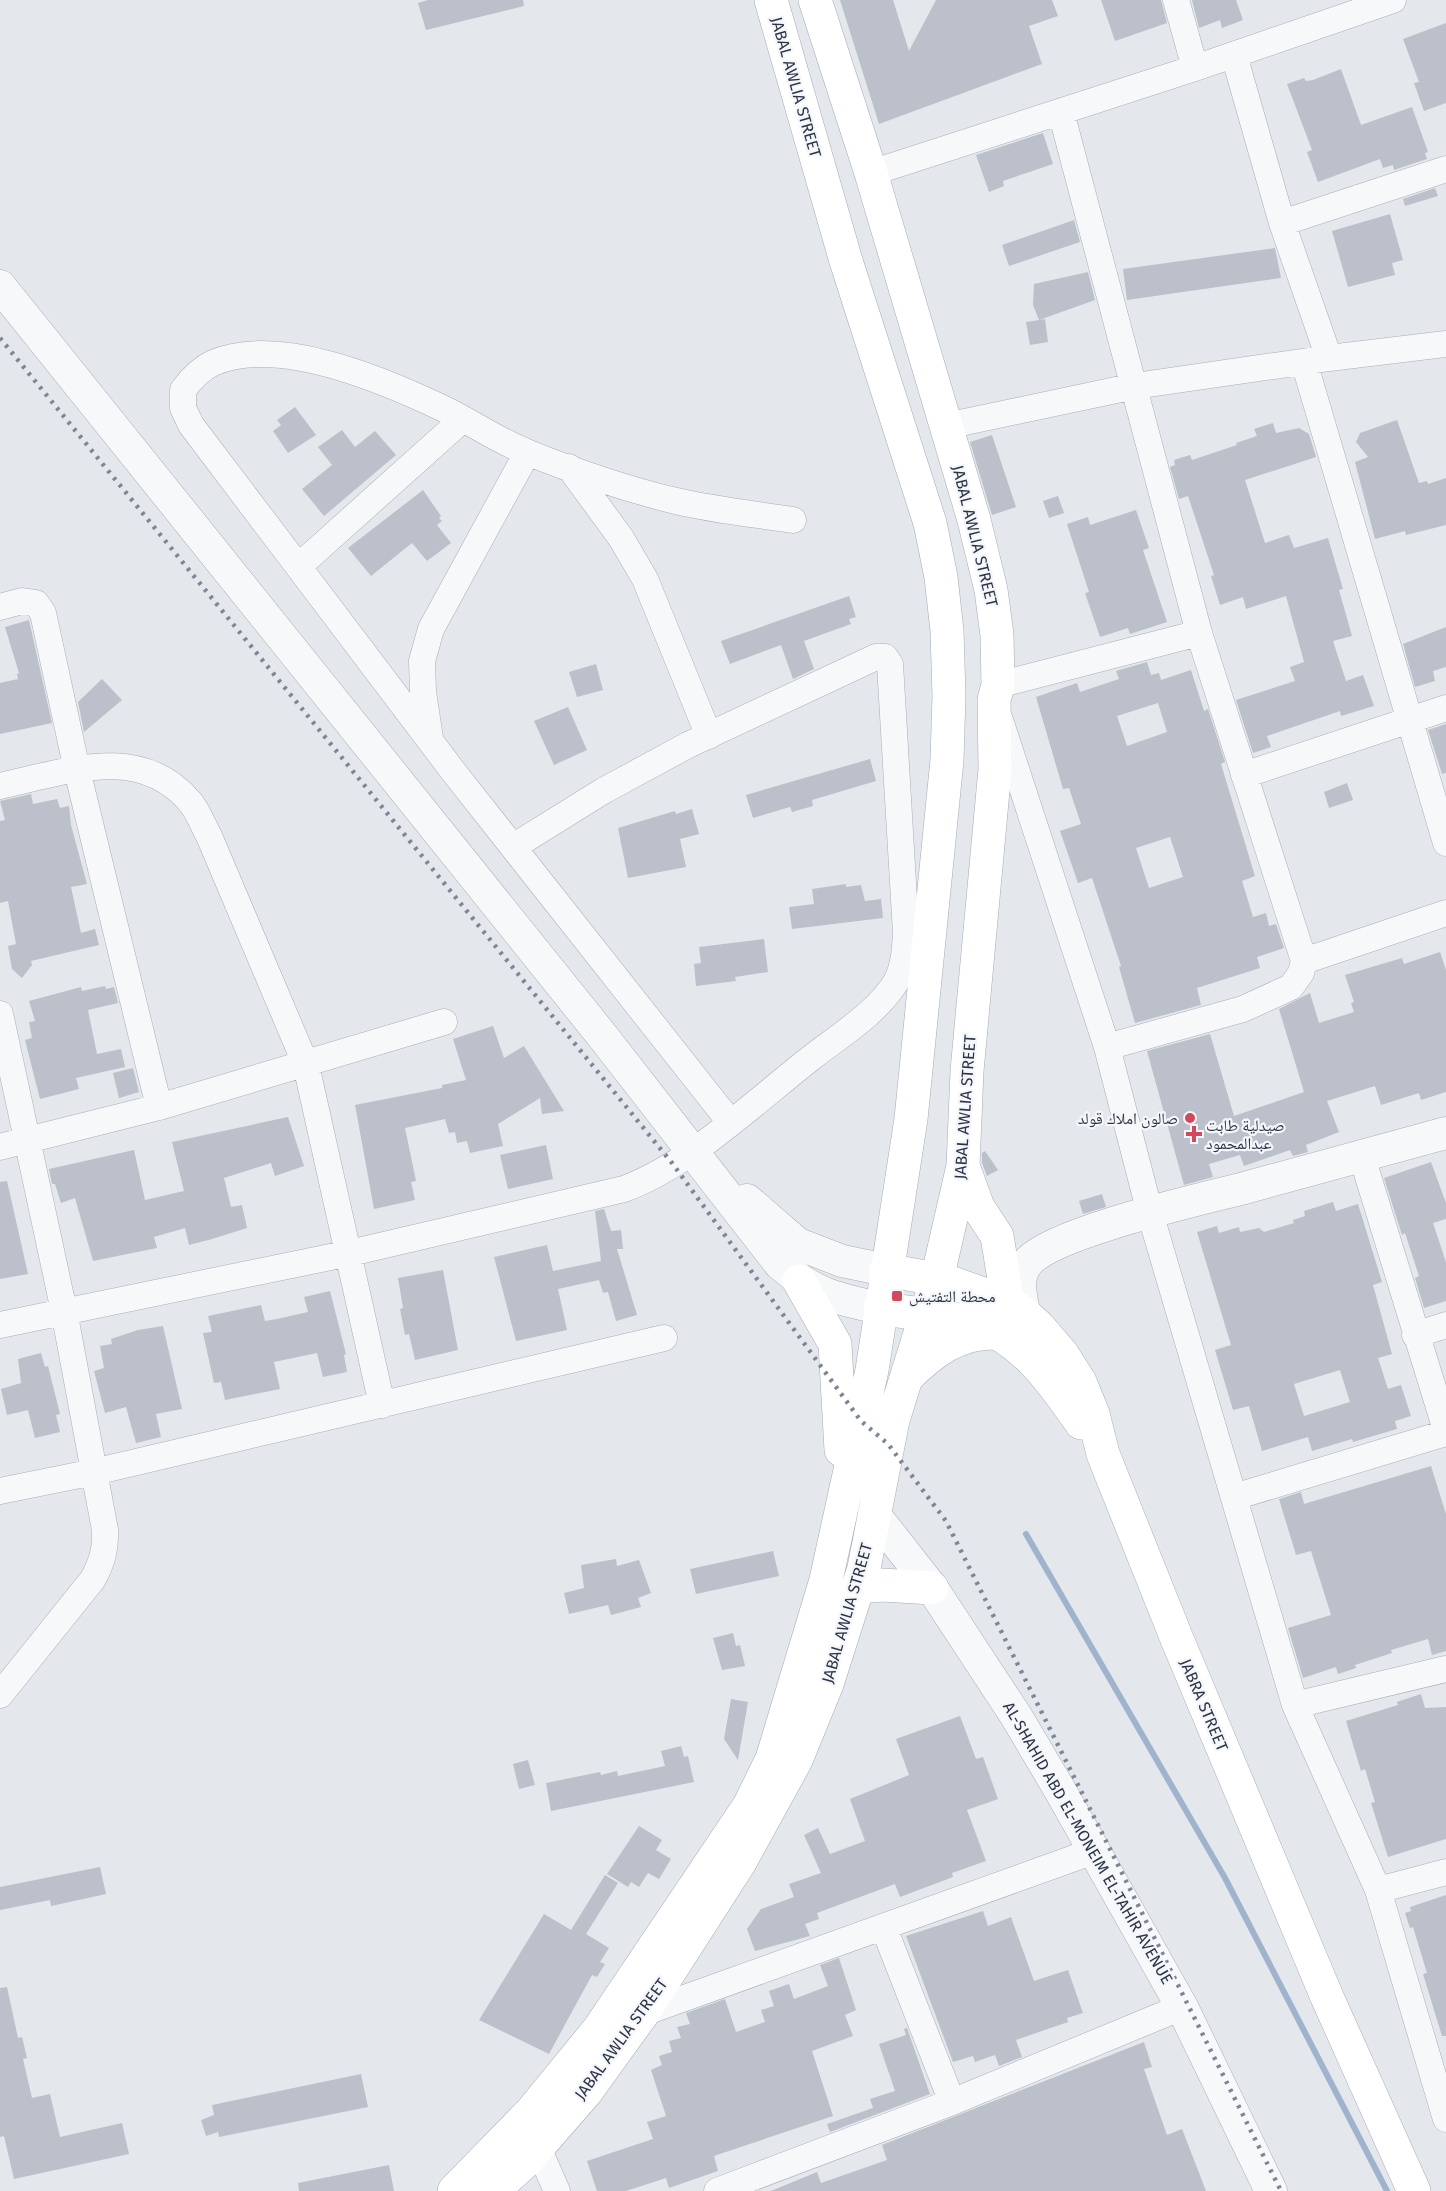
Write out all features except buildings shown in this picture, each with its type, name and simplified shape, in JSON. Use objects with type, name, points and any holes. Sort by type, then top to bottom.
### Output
[{"type":"main road","name":"JABAL AWLIA STREET","points":[[454,2191],[532,2111],[599,2029],[749,1806],[772,1760],[826,1580],[872,1370],[913,1108],[947,760],[949,696],[947,631],[930,524],[846,261],[771,0]]},
{"type":"main road","name":"JABAL AWLIA STREET","points":[[493,2191],[538,2148],[586,2092],[643,2013],[740,1862],[796,1760],[827,1684],[858,1587],[903,1382],[937,1279],[963,1166],[967,1071],[995,769],[997,635],[991,590],[974,520],[871,173],[816,0]]},
{"type":"main road","points":[[963,1166],[978,1207],[998,1236],[1016,1308]]},
{"type":"main road","name":"JABRA STREET","points":[[886,1270],[937,1279],[981,1291],[1016,1308],[1063,1355],[1080,1382],[1093,1414],[1103,1454],[1177,1639],[1323,1986],[1414,2191]]},
{"type":"main road","points":[[799,1281],[835,1344],[842,1443],[836,1528]]},
{"type":"main road","points":[[880,1308],[976,1324],[996,1333],[1019,1348],[1042,1370],[1103,1454]]},
{"type":"main road","points":[[903,1382],[926,1358],[950,1342],[978,1332],[996,1333]]},
{"type":"main road","points":[[858,1587],[882,1585],[932,1588]]},
{"type":"street","points":[[1176,0],[1195,68]]},
{"type":"street","points":[[871,173],[1195,68],[1393,0]]},
{"type":"street","points":[[1234,55],[1282,223],[1409,719],[1446,843]]},
{"type":"street","points":[[1061,112],[1199,633],[1304,961],[1301,973],[1291,987],[1243,1010],[1107,1047]]},
{"type":"street","points":[[1282,223],[1446,169]]},
{"type":"street","points":[[0,286],[695,1155],[760,1242],[799,1281],[828,1297],[880,1308]]},
{"type":"street","points":[[946,426],[1135,386],[1446,344]]},
{"type":"street","points":[[730,1122],[430,740],[191,425],[183,408],[183,390],[196,375],[212,364],[237,356],[269,354],[309,358],[351,371],[439,406],[527,453],[630,489],[678,501],[793,520]]},
{"type":"street","points":[[299,566],[463,419]]},
{"type":"street","points":[[430,740],[423,692],[422,661],[431,629],[527,453]]},
{"type":"street","points":[[569,467],[621,538],[645,579],[709,736]]},
{"type":"street","points":[[0,607],[22,601],[36,603],[43,613],[77,770],[159,1107]]},
{"type":"street","points":[[1199,633],[996,692],[1107,1047],[1150,1212],[1295,1705],[1378,1890],[1446,2118]]},
{"type":"street","points":[[0,1325],[350,1253],[624,1189],[646,1181],[695,1155],[730,1122],[873,1008],[896,982],[905,957],[906,933],[890,664],[885,657],[876,657],[709,736],[603,791],[513,847]]},
{"type":"street","points":[[1244,775],[1446,708]]},
{"type":"street","points":[[0,786],[77,770],[119,765],[146,770],[168,782],[191,804],[209,836],[306,1065],[350,1253],[382,1405]]},
{"type":"street","points":[[1304,961],[1446,913]]},
{"type":"street","points":[[0,1014],[64,1311],[105,1530],[102,1563],[93,1579],[0,1695]]},
{"type":"street","points":[[0,1147],[159,1107],[444,1022]]},
{"type":"street","points":[[1016,1308],[1019,1278],[1030,1261],[1045,1249],[1065,1240],[1150,1212],[1446,1133]]},
{"type":"street","points":[[695,1155],[798,1244],[842,1261],[886,1270]]},
{"type":"street","points":[[1234,1497],[1446,1431],[1362,1157]]},
{"type":"street","points":[[1415,1335],[1446,1325]]},
{"type":"street","points":[[0,1491],[94,1472],[664,1338]]},
{"type":"street","name":"AL-SHAHID ABD EL-MONEIM EL-TAHIR AVENUE","points":[[874,1514],[932,1588],[1016,1716],[1182,2007],[1264,2189]]},
{"type":"street","points":[[1295,1705],[1446,1669]]},
{"type":"street","points":[[643,2013],[1094,1851]]},
{"type":"street","points":[[1378,1890],[1446,1872]]},
{"type":"street","points":[[884,1928],[952,2102]]},
{"type":"street","points":[[717,2191],[952,2102],[1182,2007]]},
{"type":"street","points":[[538,2148],[557,2191]]},
{"type":"waterway","points":[[1026,1534],[1225,1878],[1387,2191]]},
{"type":"railway","points":[[0,338],[672,1163],[861,1421],[888,1444],[946,1521],[1281,2191]]},
{"type":"place","name":"صالون املاك قولد","points":[[1190,1118]]},
{"type":"place","name":"صيدلية طابت عبدالمحمود","points":[[1194,1134]]},
{"type":"place","name":"محطة التفتيش","points":[[897,1296]]}]
